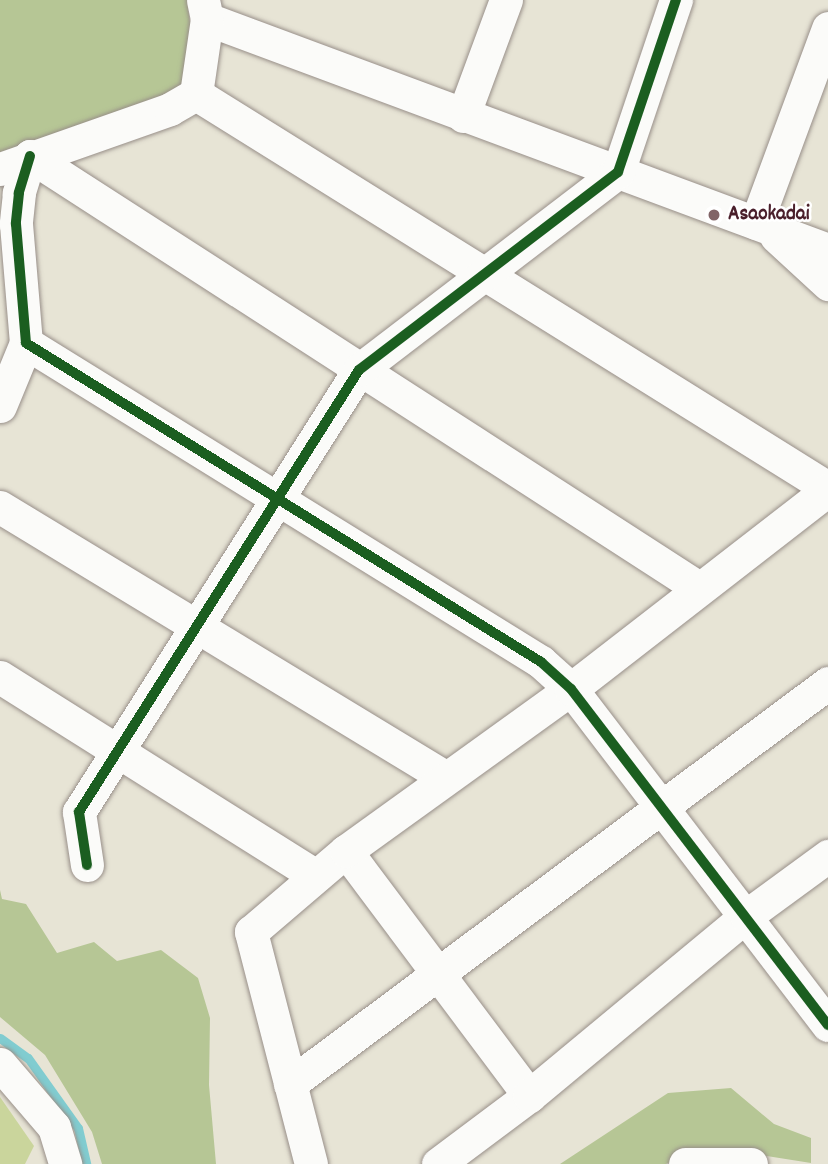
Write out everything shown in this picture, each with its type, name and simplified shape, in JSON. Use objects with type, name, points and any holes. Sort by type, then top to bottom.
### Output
[{"type":"street","points":[[464,116],[506,0]]},
{"type":"street","points":[[88,865],[79,812],[274,498],[359,370],[480,274],[618,172],[676,0]]},
{"type":"street","points":[[195,94],[205,10],[464,116],[828,250]]},
{"type":"street","points":[[765,227],[828,28]]},
{"type":"street","points":[[0,169],[30,156],[170,109],[195,94]]},
{"type":"street","points":[[195,94],[828,489],[571,689],[445,777],[346,851],[251,932],[312,1164]]},
{"type":"street","points":[[0,406],[26,343],[16,224],[19,192],[30,156]]},
{"type":"street","points":[[30,156],[699,588]]},
{"type":"street","points":[[765,227],[777,242],[828,284]]},
{"type":"street","points":[[26,343],[541,662],[571,689],[828,1025]]},
{"type":"street","points":[[0,507],[196,623],[445,777]]},
{"type":"street","points":[[0,677],[116,753],[317,876]]},
{"type":"street","points":[[290,1084],[828,683]]},
{"type":"street","points":[[346,851],[528,1096]]},
{"type":"street","points":[[438,1164],[528,1096],[746,916],[828,856]]},
{"type":"street","points":[[0,1064],[54,1127],[65,1164]]},
{"type":"street","points":[[685,1164],[730,1163]]},
{"type":"green space","points":[[0,0],[187,0],[196,68],[172,95],[0,164]]},
{"type":"green space","points":[[0,890],[2,899],[26,904],[57,953],[94,942],[117,961],[161,950],[198,978],[210,1018],[209,1085],[216,1164],[102,1164],[92,1132],[45,1055],[0,1017]]},
{"type":"green space","points":[[731,1088],[774,1124],[811,1138],[811,1163],[748,1153],[684,1155],[666,1164],[560,1164],[668,1093]]},
{"type":"green space","points":[[0,1097],[34,1146],[25,1164],[0,1164]]},
{"type":"waterway","points":[[0,1038],[28,1058],[78,1128],[86,1164]]},
{"type":"cycle path","points":[[87,865],[79,812],[359,370],[618,172],[676,0]]},
{"type":"cycle path","points":[[30,156],[19,193],[16,224],[26,343],[541,662],[571,689],[828,1025]]},
{"type":"place","name":"Asaokadai","points":[[714,215]]}]
